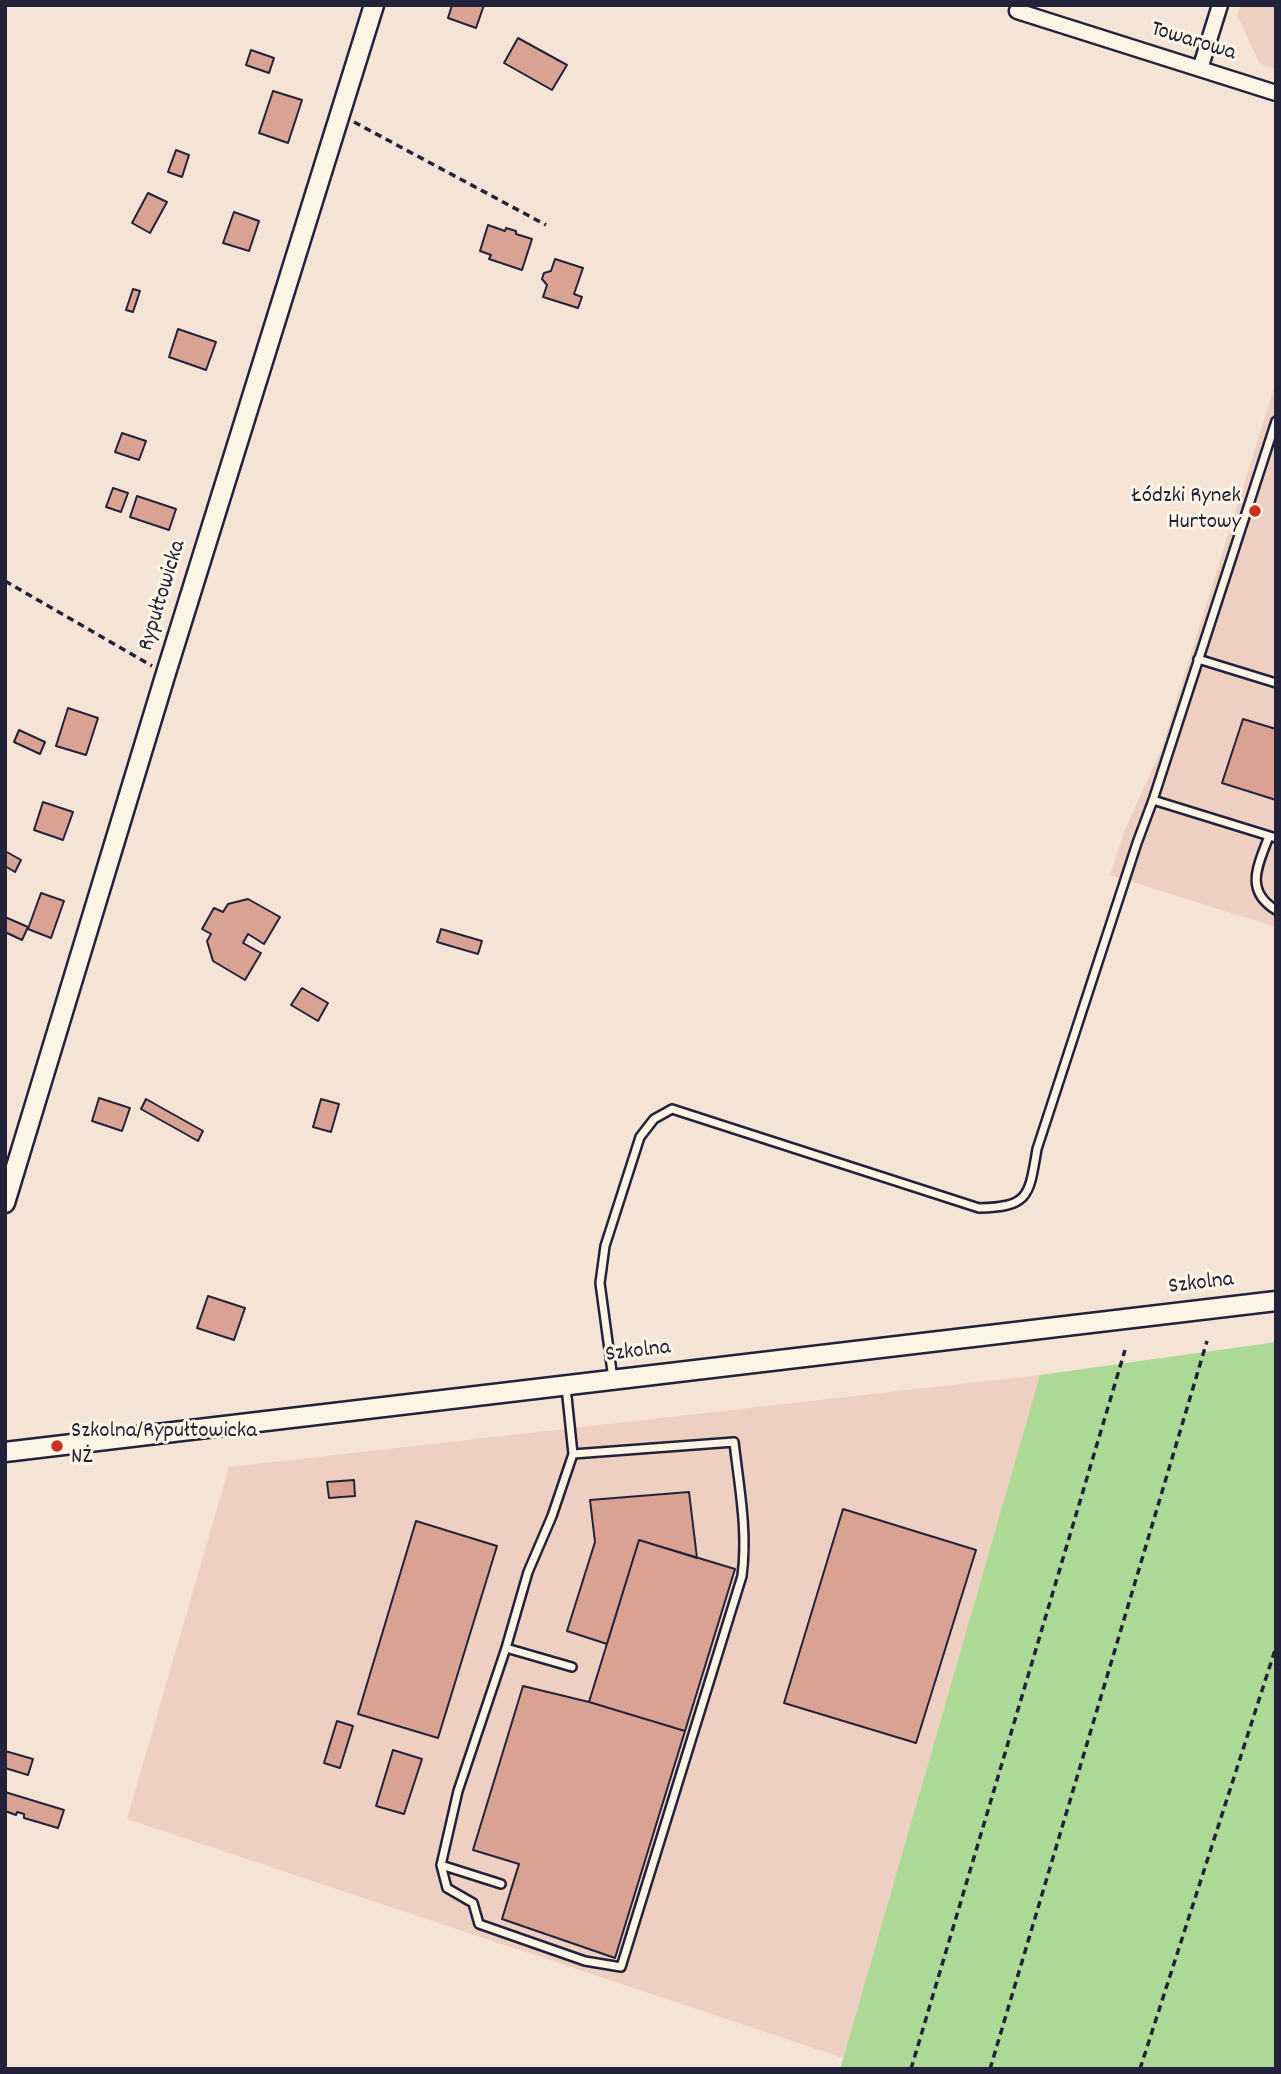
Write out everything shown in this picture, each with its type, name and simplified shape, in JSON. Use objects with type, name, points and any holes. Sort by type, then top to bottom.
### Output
[{"type":"street","name":"Rypułtowicka","points":[[5,1203],[166,673],[374,5]]},
{"type":"street","points":[[1200,69],[1220,5]]},
{"type":"street","name":"Towarowa","points":[[1017,12],[1276,93]]},
{"type":"street","name":"Szkolna","points":[[5,1452],[1276,1301]]},
{"type":"lane","points":[[613,1380],[600,1283],[605,1246],[640,1137],[654,1119],[672,1110],[979,1208],[1006,1207],[1024,1198],[1031,1184],[1037,1149],[1137,843],[1272,444],[1276,421]]},
{"type":"lane","points":[[1198,659],[1276,683]]},
{"type":"lane","points":[[1153,800],[1272,837],[1256,873],[1256,886],[1262,900],[1276,909]]},
{"type":"lane","points":[[566,1386],[573,1454],[552,1516],[528,1572],[506,1648],[458,1791],[441,1865],[447,1888],[473,1903],[480,1924],[585,1961],[621,1967],[741,1576],[745,1553],[744,1528],[734,1441],[573,1454]]},
{"type":"lane","points":[[506,1648],[572,1667]]},
{"type":"lane","points":[[441,1865],[501,1885]]},
{"type":"path","points":[[340,114],[546,225]]},
{"type":"path","points":[[5,581],[166,673]]},
{"type":"path","points":[[990,2069],[1206,1341]]},
{"type":"path","points":[[911,2069],[1125,1350]]},
{"type":"path","points":[[1140,2069],[1276,1647]]},
{"type":"shaded area","points":[[1241,5],[1276,5],[1276,69],[1260,64],[1237,15]]},
{"type":"shaded area","points":[[1276,382],[1276,927],[1110,875],[1125,829],[1161,750]]},
{"type":"shaded area","points":[[1040,1375],[843,2058],[127,1819],[229,1467]]},
{"type":"green space","points":[[1276,1342],[1276,2069],[840,2069],[1040,1375]]},
{"type":"building","points":[[452,5],[484,5],[476,28],[448,18]]},
{"type":"building","points":[[518,38],[567,65],[552,90],[504,63]]},
{"type":"building","points":[[251,50],[274,58],[269,73],[246,65]]},
{"type":"building","points":[[273,91],[302,100],[288,143],[259,133]]},
{"type":"building","points":[[176,150],[189,155],[182,177],[168,172]]},
{"type":"building","points":[[148,193],[167,202],[150,233],[132,223]]},
{"type":"building","points":[[234,212],[259,221],[249,251],[223,243]]},
{"type":"building","points":[[488,225],[505,231],[506,228],[516,231],[516,234],[532,239],[522,270],[489,259],[491,255],[480,251]]},
{"type":"building","points":[[555,259],[583,268],[574,294],[582,297],[578,308],[543,297],[547,285],[542,279],[544,273],[551,271]]},
{"type":"building","points":[[133,289],[140,291],[133,312],[126,310]]},
{"type":"building","points":[[178,329],[216,342],[206,370],[169,357]]},
{"type":"building","points":[[122,433],[146,441],[139,460],[115,452]]},
{"type":"building","points":[[113,488],[128,493],[121,512],[106,507]]},
{"type":"building","points":[[137,496],[176,509],[169,530],[130,517]]},
{"type":"building","points":[[68,708],[98,718],[86,755],[56,746]]},
{"type":"building","points":[[1243,719],[1276,729],[1276,800],[1222,783]]},
{"type":"building","points":[[19,730],[45,742],[40,754],[14,742]]},
{"type":"building","points":[[43,802],[73,812],[63,840],[34,830]]},
{"type":"building","points":[[5,851],[21,860],[15,872],[5,866]]},
{"type":"building","points":[[41,893],[64,901],[51,938],[28,929]]},
{"type":"building","points":[[248,899],[280,917],[264,944],[248,934],[243,943],[261,953],[245,980],[213,961],[207,941],[211,934],[202,929],[214,908],[223,912],[228,904]]},
{"type":"building","points":[[5,917],[28,927],[22,940],[5,932]]},
{"type":"building","points":[[441,929],[482,941],[478,954],[437,942]]},
{"type":"building","points":[[302,988],[328,1003],[318,1021],[291,1005]]},
{"type":"building","points":[[99,1098],[130,1108],[122,1131],[92,1121]]},
{"type":"building","points":[[146,1099],[203,1131],[198,1141],[141,1109]]},
{"type":"building","points":[[321,1099],[339,1104],[331,1132],[313,1127]]},
{"type":"building","points":[[208,1296],[245,1308],[234,1340],[197,1328]]},
{"type":"building","points":[[354,1480],[355,1496],[329,1498],[327,1482]]},
{"type":"building","points":[[689,1492],[697,1558],[639,1540],[607,1644],[567,1631],[595,1542],[590,1500]]},
{"type":"building","points":[[843,1509],[976,1550],[916,1743],[784,1703]]},
{"type":"building","points":[[416,1521],[497,1546],[438,1738],[358,1714]]},
{"type":"building","points":[[639,1540],[735,1569],[685,1731],[589,1702]]},
{"type":"building","points":[[523,1686],[589,1702],[685,1731],[615,1958],[502,1919],[519,1864],[473,1850]]},
{"type":"building","points":[[337,1721],[353,1726],[340,1768],[324,1763]]},
{"type":"building","points":[[393,1750],[422,1759],[404,1814],[376,1806]]},
{"type":"building","points":[[5,1751],[33,1759],[28,1775],[5,1768]]},
{"type":"building","points":[[5,1792],[64,1810],[58,1828],[24,1818],[24,1814],[17,1812],[16,1815],[5,1811]]},
{"type":"place","name":"Łódzki Rynek Hurtowy","points":[[1255,511]]},
{"type":"place","name":"Szkolna/Rypułtowicka NŻ","points":[[57,1446]]}]
